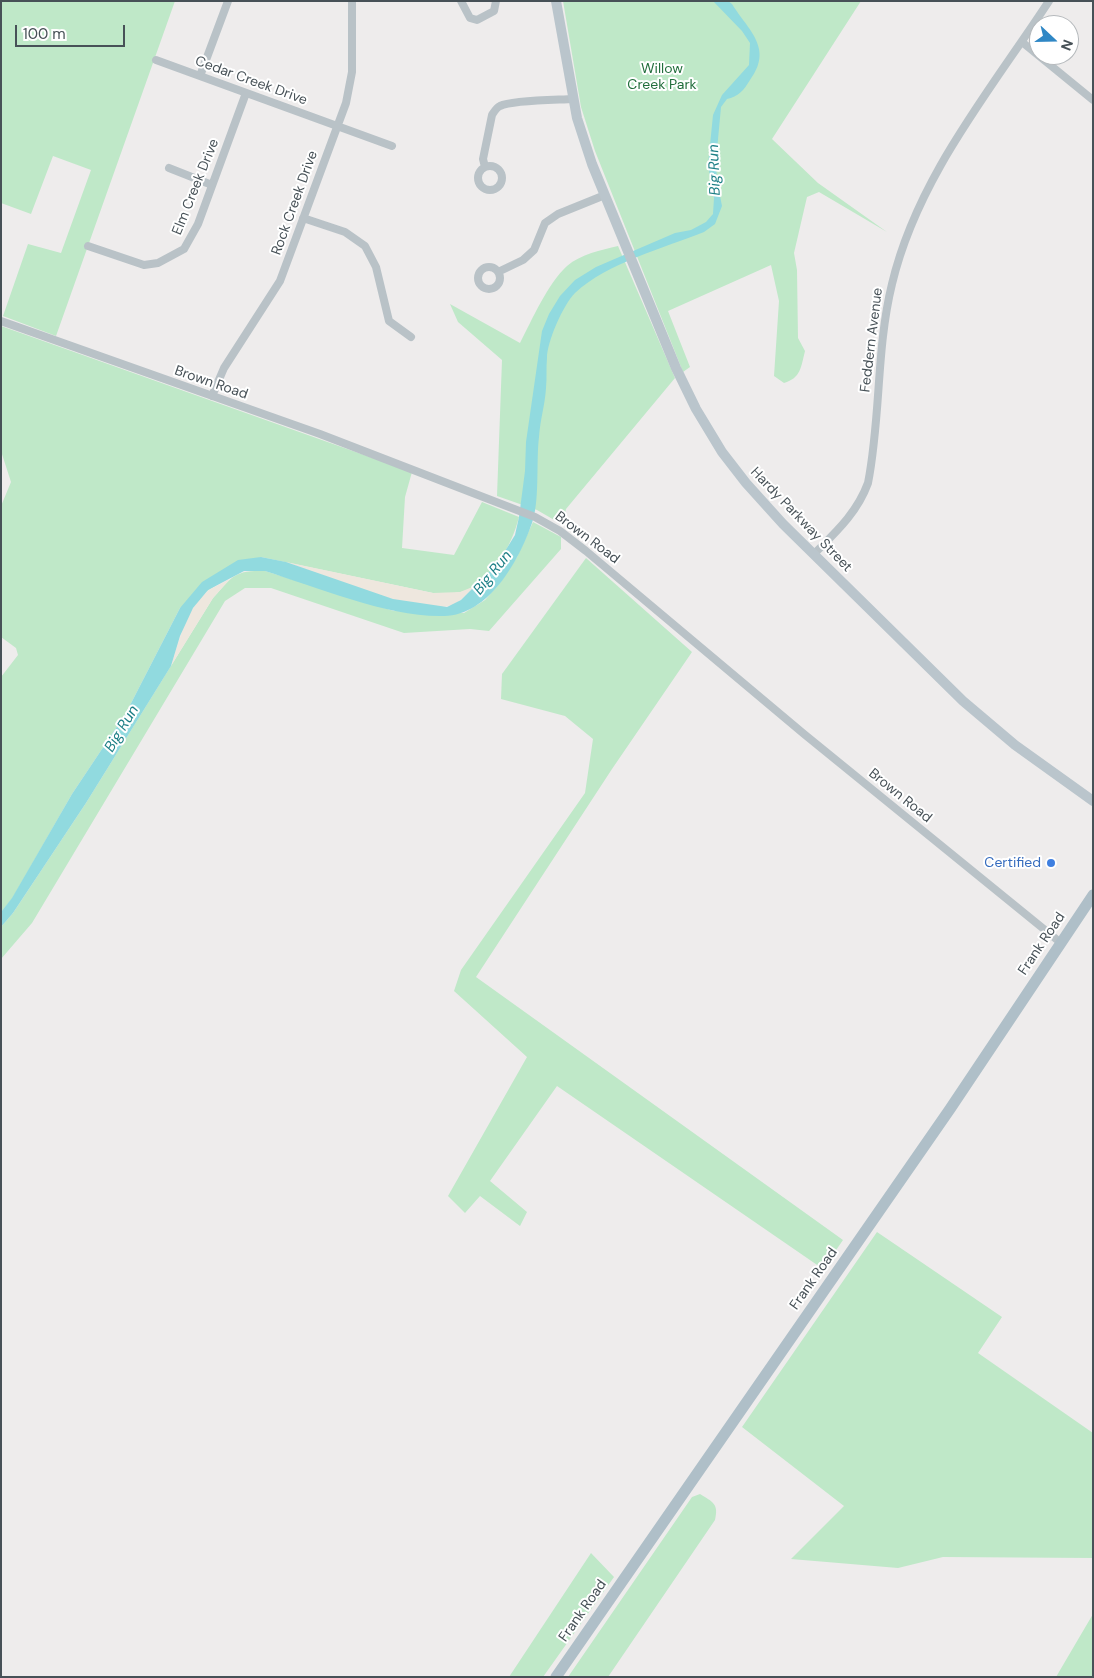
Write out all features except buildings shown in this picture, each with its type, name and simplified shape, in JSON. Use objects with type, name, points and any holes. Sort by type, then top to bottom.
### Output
[{"type":"main road","name":"Hardy Parkway Street","points":[[556,1],[574,99],[584,141],[676,368],[709,431],[746,483],[814,554],[963,701],[1015,745],[1093,801]]},
{"type":"main road","name":"Frank Road","points":[[556,1677],[950,1109],[1093,895]]},
{"type":"street","points":[[200,76],[228,1]]},
{"type":"street","name":"Rock Creek Drive","points":[[212,396],[224,368],[280,280],[346,103],[352,72],[352,1]]},
{"type":"street","points":[[461,1],[470,18],[477,20],[494,11],[496,1]]},
{"type":"street","name":"Feddern Avenue","points":[[814,554],[848,520],[863,496],[868,483],[882,333],[892,280],[916,210],[949,151],[1048,1]]},
{"type":"street","points":[[1022,42],[1093,100]]},
{"type":"street","name":"Cedar Creek Drive","points":[[156,60],[392,146]]},
{"type":"street","name":"Elm Creek Drive","points":[[88,246],[144,265],[158,263],[184,249],[193,237],[246,93]]},
{"type":"street","points":[[485,167],[483,159],[492,115],[501,106],[574,99]]},
{"type":"street","points":[[169,168],[212,185]]},
{"type":"street","points":[[498,272],[523,260],[534,250],[546,223],[558,214],[605,194]]},
{"type":"street","points":[[303,218],[345,232],[365,246],[376,267],[389,321],[411,338]]},
{"type":"street","name":"Brown Road","points":[[1,321],[405,466],[515,508],[560,531],[789,722],[1061,943]]},
{"type":"green space","points":[[1,1],[175,1],[56,336],[3,316],[28,244],[61,253],[91,170],[53,156],[31,214],[1,203]]},
{"type":"green space","name":"Willow Creek Park","points":[[563,1],[861,1],[772,139],[818,183],[887,232],[819,192],[807,197],[794,253],[797,270],[798,338],[805,351],[797,375],[790,381],[784,383],[774,376],[779,301],[771,265],[668,311],[690,367],[683,372],[595,151],[581,107]]},
{"type":"green space","points":[[618,246],[675,378],[566,509],[563,525],[537,510],[497,496],[502,360],[458,322],[450,304],[520,343],[553,282],[567,266],[585,255]]},
{"type":"green space","points":[[1,326],[412,472],[405,497],[402,548],[454,555],[482,502],[519,517],[516,528],[499,562],[482,581],[472,588],[461,592],[433,593],[261,557],[180,608],[126,713],[72,794],[12,899],[1,912],[1,677],[18,655],[16,648],[1,637],[1,506],[11,482],[1,451]]},
{"type":"green space","points":[[533,522],[561,537],[561,549],[489,631],[470,629],[404,633],[271,588],[245,588],[225,601],[32,923],[1,959],[1,927],[13,913],[86,803],[213,598],[230,580],[240,573],[265,571],[394,611],[464,613],[485,600],[500,583],[517,557]]},
{"type":"green space","points":[[586,558],[692,652],[612,769],[476,977],[843,1240],[823,1269],[557,1086],[490,1181],[527,1212],[520,1226],[480,1196],[465,1213],[448,1196],[527,1057],[454,991],[461,970],[585,793],[593,739],[565,716],[501,699],[502,674]]},
{"type":"green space","points":[[877,1232],[1002,1317],[978,1353],[1093,1433],[1093,1558],[943,1557],[898,1568],[791,1559],[844,1506],[742,1427]]},
{"type":"green space","points":[[700,1494],[714,1504],[716,1510],[715,1520],[608,1677],[568,1677],[692,1497]]},
{"type":"green space","points":[[591,1553],[614,1577],[543,1677],[509,1677]]},
{"type":"green space","points":[[1093,1614],[1093,1677],[1056,1677]]},
{"type":"sand","points":[[286,562],[433,593],[460,592],[475,586],[456,603],[448,606],[433,607],[368,592]]},
{"type":"sand","points":[[230,579],[213,598],[171,666],[189,614],[195,605],[209,590]]},
{"type":"water","name":"Big Run","points":[[713,1],[728,1],[732,4],[756,40],[760,58],[757,69],[745,87],[738,95],[727,99],[721,107],[716,161],[717,181],[722,206],[715,224],[704,232],[636,257],[603,273],[588,282],[570,299],[561,315],[548,351],[538,447],[536,504],[532,523],[519,553],[500,583],[475,606],[460,613],[444,616],[401,612],[378,607],[265,571],[244,571],[208,590],[193,608],[180,636],[171,666],[86,803],[13,913],[1,927],[1,912],[12,898],[72,794],[126,713],[180,608],[202,582],[238,560],[261,557],[286,562],[393,599],[447,607],[461,600],[497,564],[515,535],[519,517],[525,471],[526,442],[542,331],[549,314],[560,296],[575,280],[596,267],[675,233],[691,230],[706,222],[713,214],[714,198],[708,165],[713,115],[722,95],[749,65],[750,43],[742,31]]},
{"type":"place","name":"Certified","points":[[1051,863]]}]
